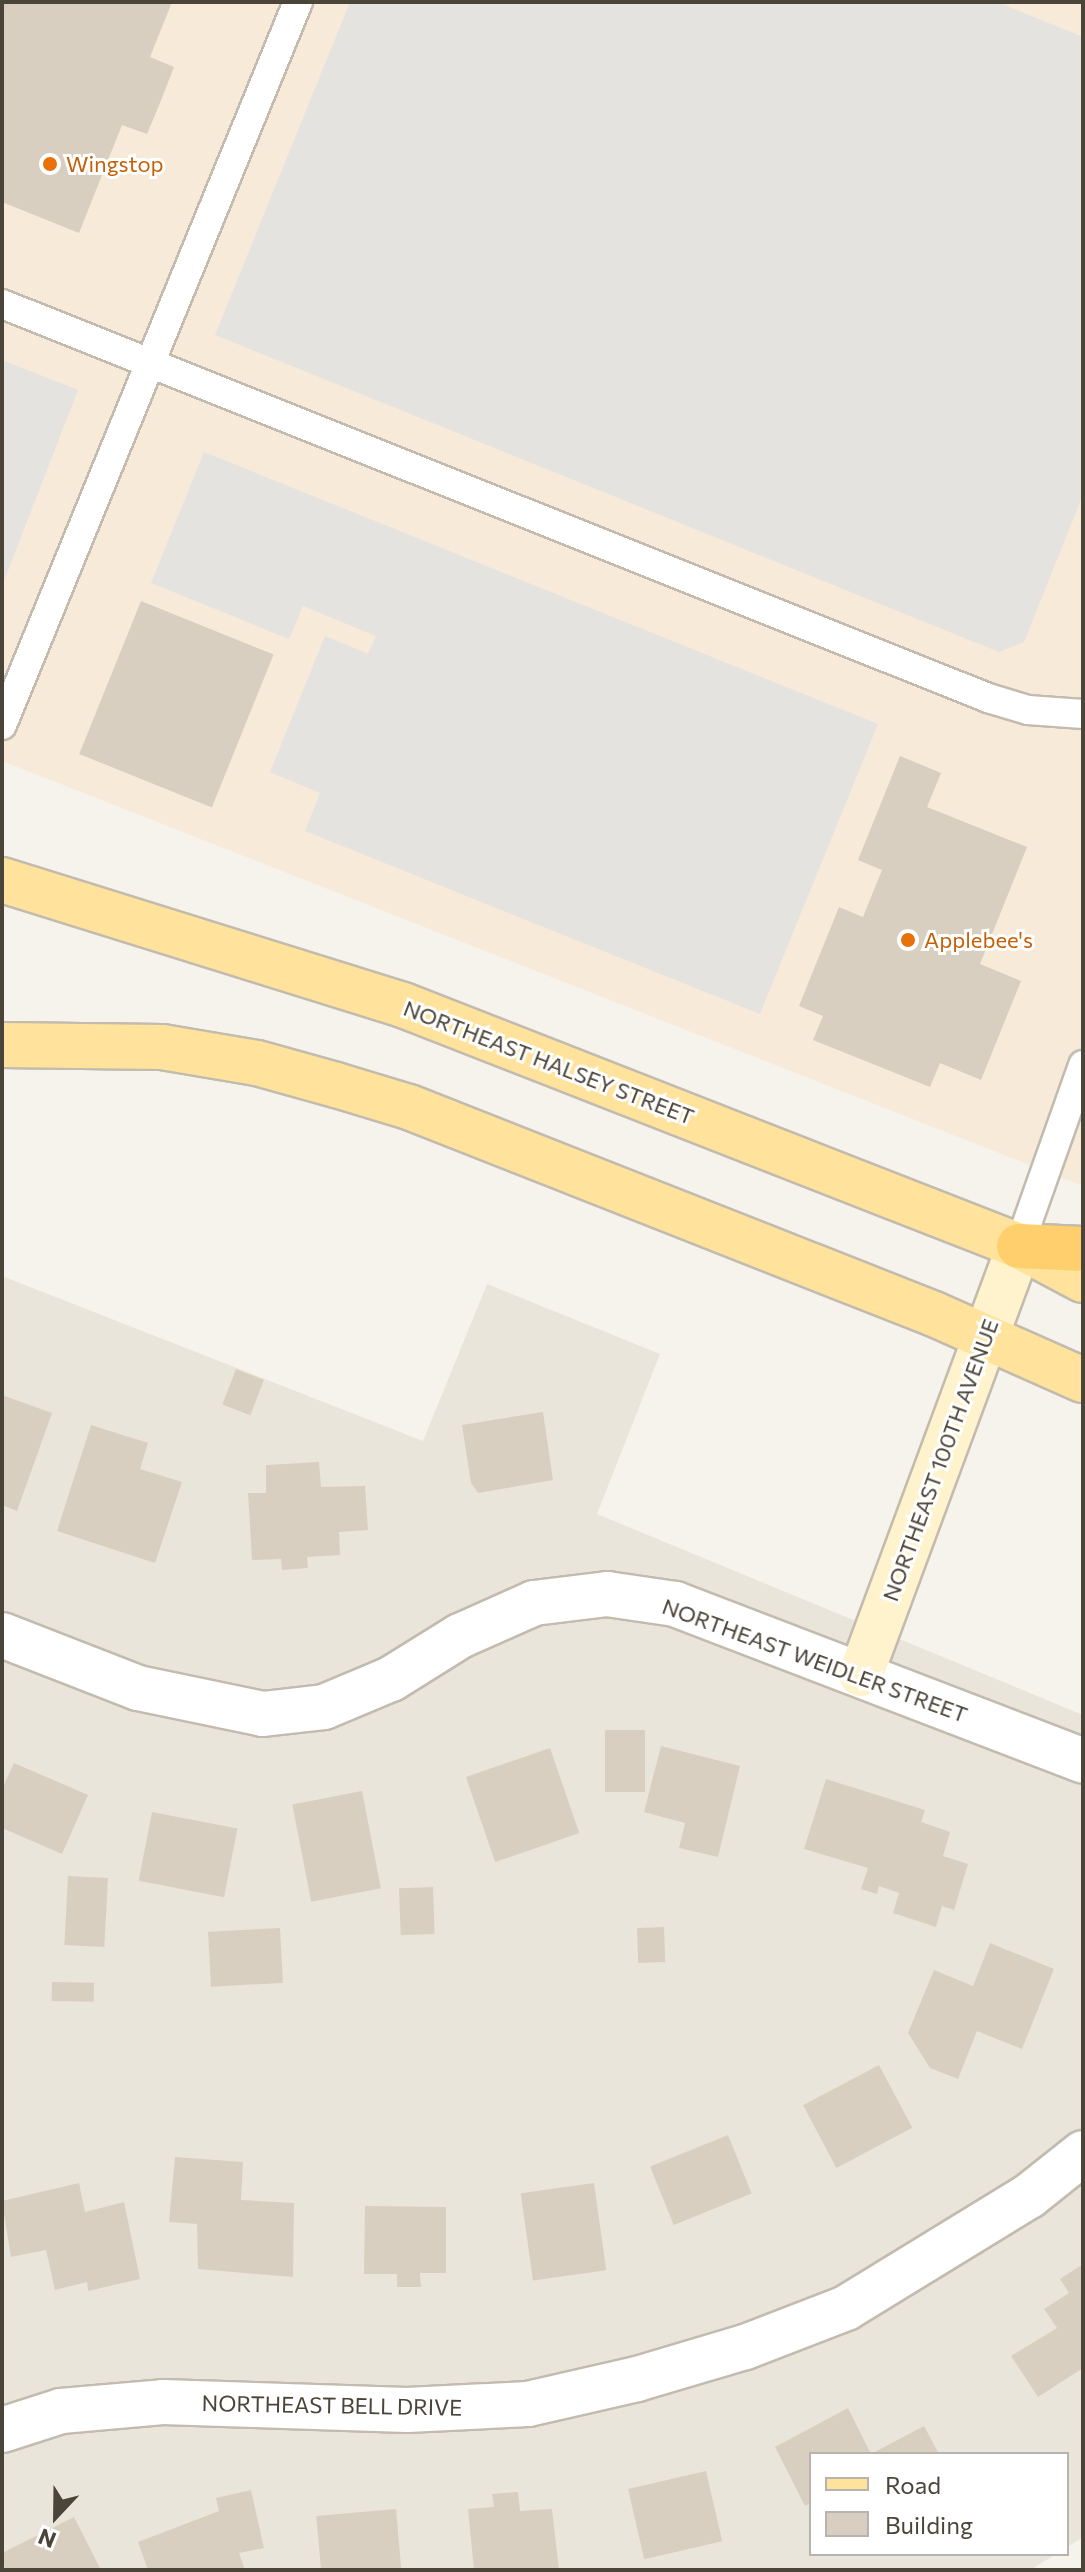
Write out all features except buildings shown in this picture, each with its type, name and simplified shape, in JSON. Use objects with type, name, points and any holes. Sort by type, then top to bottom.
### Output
[{"type":"highway","points":[[1019,1246],[1083,1249]]},
{"type":"main road","name":"NORTHEAST HALSEY STREET","points":[[2,880],[403,1005],[1019,1246],[1083,1280]]},
{"type":"main road","points":[[2,1045],[162,1047],[257,1063],[409,1107],[986,1336],[1083,1380]]},
{"type":"street","name":"NORTHEAST 100TH AVENUE","points":[[861,1674],[1019,1246]]},
{"type":"street","name":"NORTHEAST WEIDLER STREET","points":[[2,1635],[138,1688],[263,1714],[324,1707],[391,1679],[460,1636],[534,1603],[607,1594],[675,1604],[1083,1761]]},
{"type":"street","name":"NORTHEAST BELL DRIVE","points":[[2,2430],[61,2411],[163,2402],[407,2410],[528,2404],[637,2379],[745,2347],[846,2308],[958,2242],[1083,2153]]},
{"type":"lane","points":[[2,725],[148,361],[298,2]]},
{"type":"lane","points":[[2,304],[988,698],[1028,710],[1083,714]]},
{"type":"lane","points":[[1019,1246],[1083,1065]]},
{"type":"shaded area","points":[[2,2],[1083,2],[1083,1186],[2,761]]},
{"type":"shaded area","points":[[350,2],[997,2],[1083,37],[1083,495],[1024,642],[999,652],[215,335]]},
{"type":"shaded area","points":[[2,360],[78,390],[2,586]]},
{"type":"shaded area","points":[[204,452],[878,724],[760,1014],[305,831],[320,793],[270,772],[325,636],[368,654],[376,636],[303,606],[289,639],[151,583]]},
{"type":"shaded area","points":[[2,1276],[423,1441],[487,1284],[660,1354],[597,1514],[1083,1715],[1083,2537],[1069,2546],[1069,2452],[809,2452],[809,2556],[1053,2556],[1030,2570],[2,2570]]},
{"type":"place","name":"Wingstop","points":[[50,164]]},
{"type":"place","name":"Applebee's","points":[[908,940]]}]
